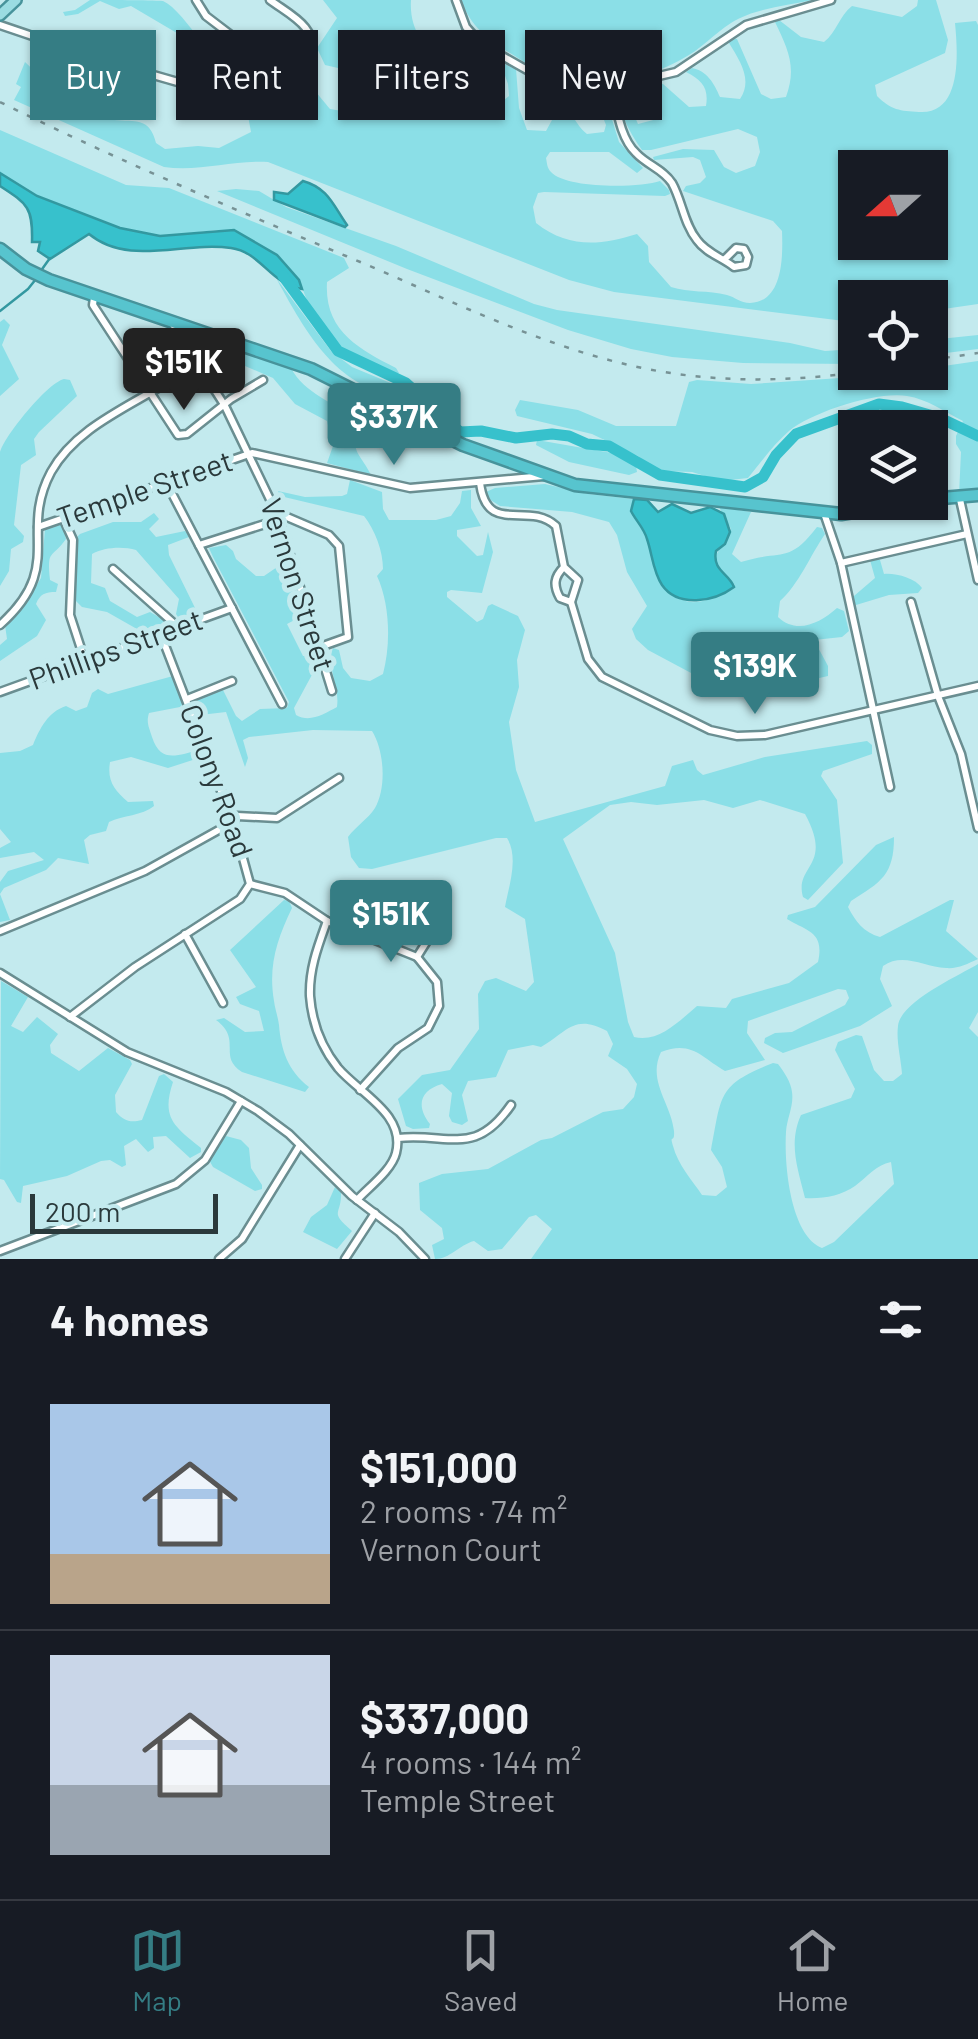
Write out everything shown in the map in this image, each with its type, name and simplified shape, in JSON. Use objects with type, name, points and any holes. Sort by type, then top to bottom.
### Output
[{"type":"highway","points":[[0,249],[26,269],[49,280],[327,376],[462,444],[548,476],[586,487],[838,513]]},
{"type":"highway","points":[[948,497],[978,495]]},
{"type":"main road","points":[[0,16],[16,0]]},
{"type":"street","points":[[196,0],[206,16],[270,65],[282,70],[298,68],[312,54],[311,35],[303,24],[270,0]]},
{"type":"street","points":[[456,0],[468,31],[490,50],[525,69]]},
{"type":"street","points":[[662,75],[680,70],[750,23],[831,0]]},
{"type":"street","points":[[0,24],[176,82]]},
{"type":"street","points":[[620,120],[631,148],[672,184],[700,244],[726,258]]},
{"type":"street","points":[[94,296],[93,305],[180,436],[263,380]]},
{"type":"street","name":"Vernon Street","points":[[172,322],[225,406],[279,518],[332,691]]},
{"type":"street","points":[[0,625],[32,587],[38,565],[40,499],[51,472],[63,456],[89,432],[196,361],[218,338]]},
{"type":"street","name":"Temple Street","points":[[38,527],[250,454],[272,455],[400,487],[548,476]]},
{"type":"street","points":[[480,483],[485,504],[498,514],[551,520],[559,531],[564,567],[578,580],[571,602],[588,659],[602,677],[710,730],[738,736],[765,735],[978,686]]},
{"type":"street","points":[[167,484],[282,704]]},
{"type":"street","points":[[960,495],[978,580]]},
{"type":"street","points":[[824,513],[841,562],[890,788]]},
{"type":"street","points":[[64,518],[73,540],[70,615],[84,661]]},
{"type":"street","points":[[200,545],[279,518],[294,518],[329,535],[338,544],[348,637],[320,646]]},
{"type":"street","points":[[841,562],[967,534]]},
{"type":"street","points":[[564,567],[557,576],[556,590],[560,598],[571,602]]},
{"type":"street","points":[[113,569],[179,628]]},
{"type":"street","points":[[911,602],[938,696],[960,751],[978,828]]},
{"type":"street","name":"Phillips Street","points":[[0,692],[232,608]]},
{"type":"street","name":"Colony Road","points":[[70,1017],[184,934],[240,900],[250,884],[233,822],[161,635]]},
{"type":"street","points":[[187,699],[232,682]]},
{"type":"street","points":[[0,932],[145,871],[240,815],[277,818],[339,778]]},
{"type":"street","points":[[250,884],[292,896],[328,921],[417,958],[437,982],[439,1006],[434,1019],[415,1039],[398,1048],[360,1090]]},
{"type":"street","points":[[417,958],[442,917]]},
{"type":"street","points":[[328,921],[312,966],[313,1014],[328,1052],[360,1090],[389,1116],[398,1138],[394,1161],[357,1200]]},
{"type":"street","points":[[184,934],[223,1003]]},
{"type":"street","points":[[0,973],[127,1052],[240,1101],[300,1145],[357,1200],[400,1232],[425,1259]]},
{"type":"street","points":[[0,1251],[176,1184],[205,1160],[240,1101]]},
{"type":"street","points":[[398,1138],[427,1135],[467,1141],[499,1122],[511,1105]]},
{"type":"street","points":[[219,1259],[242,1239],[300,1145]]},
{"type":"street","points":[[345,1259],[374,1213]]},
{"type":"shaded area","points":[[90,0],[163,1],[192,30],[176,33],[131,6],[119,9],[100,1],[78,14],[65,16],[63,12],[75,10]]},
{"type":"shaded area","points":[[323,0],[411,0],[415,29],[338,30],[338,68],[325,65],[318,50],[337,18]]},
{"type":"shaded area","points":[[461,0],[812,0],[740,18],[689,55],[662,68],[662,30],[525,30],[525,63],[505,50],[505,30],[480,30]]},
{"type":"shaded area","points":[[918,0],[936,0],[948,40],[945,53],[875,85],[877,96],[901,110],[933,110],[943,104],[954,80],[955,23],[976,21],[978,304],[948,308],[948,280],[838,280],[838,320],[614,292],[569,280],[268,162],[164,167],[59,120],[135,121],[146,125],[156,143],[165,149],[219,148],[251,132],[249,120],[318,120],[318,95],[330,109],[338,110],[338,120],[505,120],[505,99],[509,96],[505,64],[516,69],[519,108],[527,130],[546,131],[552,120],[576,120],[587,134],[604,132],[604,120],[612,120],[619,142],[643,168],[637,173],[609,152],[550,152],[546,158],[551,172],[559,178],[587,184],[621,186],[660,181],[670,194],[538,193],[533,207],[536,223],[572,241],[610,241],[637,234],[648,246],[649,262],[671,287],[720,293],[743,302],[761,301],[775,287],[779,276],[782,231],[773,221],[683,191],[706,177],[700,160],[653,157],[683,149],[714,150],[724,167],[736,173],[755,166],[760,152],[757,137],[738,129],[642,150],[625,120],[636,120],[638,124],[662,120],[662,84],[689,107],[706,106],[703,85],[686,72],[692,68],[709,78],[720,97],[740,99],[745,78],[729,43],[731,38],[737,39],[761,94],[771,99],[786,97],[790,58],[775,22],[779,20],[801,37],[824,42],[852,6],[902,17],[917,6]]},
{"type":"shaded area","points":[[25,62],[30,67],[30,107],[14,100],[21,87],[16,84]]},
{"type":"shaded area","points":[[0,130],[126,185],[169,188],[344,258],[349,268],[327,282],[331,313],[346,336],[399,373],[395,375],[341,350],[308,303],[299,280],[218,230],[160,236],[120,228],[37,196],[0,173]]},
{"type":"shaded area","points":[[0,173],[37,196],[120,228],[160,236],[234,230],[277,255],[302,289],[282,281],[250,255],[231,248],[139,251],[105,244],[89,234],[50,259],[38,251],[40,242],[32,242],[30,214],[0,186]]},
{"type":"shaded area","points":[[303,181],[324,193],[345,227],[274,200],[274,192],[288,194]]},
{"type":"shaded area","points":[[217,191],[259,191],[286,207],[396,246],[534,304],[838,350],[838,364],[743,363],[631,349],[568,330],[407,269]]},
{"type":"shaded area","points":[[276,278],[331,351],[352,367],[393,384],[391,393],[352,378],[321,350]]},
{"type":"shaded area","points":[[4,319],[10,325],[2,345],[19,379],[0,396],[0,322]]},
{"type":"shaded area","points":[[978,335],[978,349],[948,353],[948,338]]},
{"type":"shaded area","points":[[225,345],[291,368],[312,391],[359,419],[362,423],[356,446],[371,475],[327,463],[333,446],[327,421],[295,404],[273,378],[229,359],[218,347]]},
{"type":"shaded area","points":[[978,361],[978,495],[959,495],[961,452],[956,436],[963,421],[948,410],[907,396],[845,404],[813,417],[783,436],[748,478],[721,481],[692,472],[658,471],[638,456],[592,434],[517,416],[515,410],[520,400],[578,410],[616,426],[676,426],[689,382],[697,380],[751,384],[838,378],[838,390],[948,390],[948,365]]},
{"type":"shaded area","points":[[64,379],[70,380],[77,396],[39,432],[34,439],[36,455],[21,465],[14,525],[24,536],[23,542],[11,549],[9,571],[0,586],[0,453],[26,412]]},
{"type":"shaded area","points":[[537,440],[612,453],[636,466],[637,472],[629,475],[569,462],[536,445]]},
{"type":"shaded area","points":[[350,480],[382,492],[383,509],[389,520],[436,520],[451,516],[460,503],[462,491],[471,490],[471,508],[481,526],[457,530],[457,536],[477,556],[483,555],[488,532],[493,552],[482,593],[451,590],[447,597],[477,622],[492,604],[518,616],[525,630],[517,660],[519,687],[509,722],[516,770],[535,822],[665,786],[672,766],[693,760],[703,775],[765,757],[867,741],[872,745],[872,754],[823,771],[821,776],[837,800],[843,863],[808,900],[803,897],[802,886],[816,845],[805,814],[760,800],[733,808],[704,800],[610,805],[563,839],[615,953],[634,1037],[643,1038],[668,1029],[697,1006],[726,1008],[732,999],[789,983],[818,962],[816,938],[787,919],[788,915],[815,907],[876,845],[894,837],[892,860],[884,876],[848,907],[854,917],[880,937],[954,900],[946,931],[978,959],[950,968],[906,960],[891,962],[883,966],[880,979],[892,1006],[860,1026],[783,1053],[764,1043],[765,1038],[775,1033],[792,1032],[845,1005],[849,998],[846,990],[838,989],[748,1021],[747,1033],[765,1060],[725,1071],[689,1049],[672,1049],[661,1052],[658,1082],[672,1121],[672,1142],[678,1160],[702,1195],[716,1196],[727,1187],[722,1167],[711,1150],[725,1094],[741,1078],[778,1064],[792,1092],[786,1145],[791,1197],[803,1229],[822,1248],[834,1242],[894,1184],[891,1162],[844,1192],[805,1198],[795,1146],[801,1115],[851,1098],[855,1089],[835,1050],[838,1042],[862,1036],[874,1070],[884,1081],[893,1081],[902,1074],[898,1038],[901,1017],[931,990],[978,964],[978,1012],[969,1028],[978,1037],[978,1259],[531,1259],[552,1229],[536,1215],[529,1217],[502,1249],[488,1251],[474,1241],[435,1259],[432,1245],[444,1239],[442,1228],[420,1210],[419,1183],[442,1174],[488,1169],[603,1112],[623,1109],[634,1097],[637,1084],[627,1069],[608,1056],[613,1044],[607,1031],[578,1024],[541,1047],[508,1050],[496,1077],[468,1081],[462,1095],[468,1121],[462,1125],[452,1122],[449,1116],[452,1093],[442,1084],[422,1099],[429,1128],[406,1126],[398,1099],[422,1075],[450,1070],[479,1029],[478,994],[485,981],[496,978],[526,991],[534,982],[525,919],[505,907],[513,863],[507,838],[372,869],[359,868],[351,857],[348,837],[375,808],[382,779],[379,748],[372,731],[313,730],[249,737],[243,740],[248,758],[245,767],[226,712],[200,715],[196,699],[223,690],[242,721],[260,709],[287,708],[289,702],[209,548],[226,545],[256,576],[264,576],[283,563],[290,567],[305,610],[304,615],[287,624],[303,656],[314,656],[316,660],[294,708],[296,715],[312,718],[337,707],[331,663],[333,648],[339,650],[343,668],[351,678],[370,681],[383,674],[388,624],[377,576],[383,569],[382,555],[372,528],[364,516],[280,496],[278,491],[305,497],[342,496],[347,494]]},
{"type":"shaded area","points":[[545,484],[634,499],[631,511],[646,535],[660,573],[675,596],[686,601],[715,597],[735,585],[716,563],[731,529],[719,507],[751,512],[732,554],[741,562],[784,554],[799,547],[817,527],[822,528],[825,534],[780,601],[778,617],[801,626],[816,622],[837,608],[844,611],[849,631],[842,637],[814,640],[828,666],[828,676],[789,685],[765,685],[761,695],[736,697],[648,650],[632,629],[647,606],[627,572],[617,535],[609,522],[572,512],[500,506],[486,492]]},
{"type":"shaded area","points":[[634,499],[647,500],[658,512],[672,504],[691,513],[710,507],[724,514],[730,532],[715,558],[734,587],[717,596],[696,600],[669,592],[659,580],[646,535],[631,511]]},
{"type":"shaded area","points":[[154,513],[159,519],[149,529],[156,537],[185,531],[188,534],[189,537],[168,545],[169,555],[197,612],[196,618],[180,620],[176,614],[179,599],[136,550],[114,548],[92,554],[91,583],[105,588],[110,601],[137,617],[150,612],[164,620],[167,628],[144,633],[107,612],[82,607],[76,601],[76,538],[113,522],[141,522]]},
{"type":"shaded area","points":[[62,522],[66,539],[49,563],[50,580],[58,584],[56,592],[43,594],[36,604],[46,620],[37,636],[0,661],[0,645],[7,639],[5,625],[41,578],[45,529]]},
{"type":"shaded area","points":[[874,556],[880,560],[884,574],[905,577],[922,588],[918,593],[852,603],[854,596],[875,578],[870,560]]},
{"type":"shaded area","points":[[173,676],[184,703],[149,713],[152,737],[165,754],[200,750],[202,757],[168,768],[131,757],[110,762],[111,780],[123,798],[128,802],[153,801],[154,806],[109,822],[106,831],[84,840],[89,864],[58,858],[46,870],[4,888],[0,894],[0,882],[8,871],[44,860],[34,852],[0,858],[0,848],[11,842],[0,829],[0,753],[33,745],[49,716],[66,706],[76,711],[87,707],[92,693],[98,689],[108,694]]},
{"type":"shaded area","points":[[0,894],[10,920],[0,922]]},
{"type":"shaded area","points":[[284,900],[292,908],[275,953],[272,988],[284,1051],[291,1067],[309,1087],[305,1092],[242,1072],[231,1060],[228,1034],[216,1020],[224,1018],[245,1032],[264,1031],[259,1011],[240,1004],[236,997],[256,987],[230,950]]},
{"type":"shaded area","points":[[1,981],[28,997],[11,1026],[23,1032],[37,1017],[58,1034],[50,1045],[51,1053],[79,1071],[108,1048],[130,1060],[132,1064],[115,1095],[116,1112],[125,1119],[142,1120],[159,1076],[164,1074],[173,1082],[169,1104],[172,1120],[201,1152],[190,1158],[166,1136],[153,1137],[154,1148],[148,1152],[136,1139],[124,1146],[126,1165],[101,1161],[67,1176],[23,1186],[21,1203],[17,1202],[0,1179]]},
{"type":"shaded area","points":[[226,1136],[241,1140],[249,1148],[251,1168],[262,1189],[255,1191],[213,1167],[209,1160]]},
{"type":"shaded area","points":[[335,1187],[341,1192],[338,1216],[352,1231],[337,1249],[303,1232],[311,1217],[327,1205]]},
{"type":"waterway","points":[[40,272],[50,258]]},
{"type":"waterway","points":[[283,276],[338,351],[406,383],[460,432],[481,431],[516,438],[569,436],[587,444],[609,446],[660,475],[745,487],[763,477],[776,455],[796,434],[879,404],[940,418],[978,436]]},
{"type":"waterway","points":[[0,311],[36,279]]},
{"type":"railway","points":[[0,102],[215,201],[499,322],[578,351],[658,371],[709,377],[785,379],[838,374]]},
{"type":"railway","points":[[948,357],[978,353]]}]
